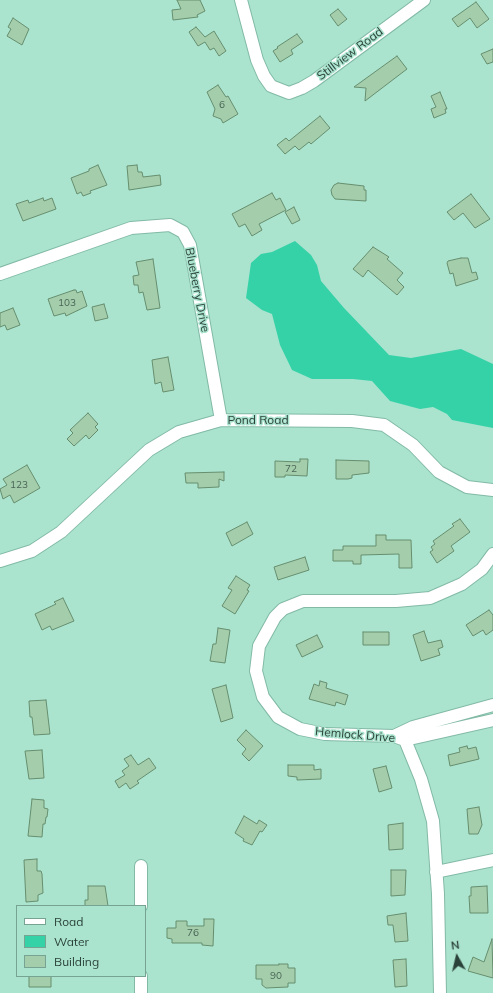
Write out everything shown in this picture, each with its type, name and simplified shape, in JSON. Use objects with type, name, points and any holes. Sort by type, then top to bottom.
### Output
[{"type":"street","name":"Stillview Road","points":[[241,0],[257,60],[264,76],[271,86],[289,93],[302,88],[424,0]]},
{"type":"street","name":"Blueberry Drive","points":[[0,274],[131,228],[170,225],[183,232],[190,245],[221,420]]},
{"type":"street","name":"Pond Road","points":[[0,561],[32,551],[61,532],[149,450],[179,432],[221,420],[352,420],[384,425],[413,445],[439,472],[468,487],[493,490]]},
{"type":"street","name":"Hemlock Drive","points":[[440,993],[433,821],[421,779],[400,738],[325,734],[300,729],[278,717],[263,697],[256,671],[259,646],[275,617],[283,609],[303,601],[396,601],[430,598],[462,584],[482,569],[493,554]]},
{"type":"street","points":[[400,738],[413,727],[493,705]]},
{"type":"street","points":[[400,738],[493,720]]},
{"type":"street","points":[[436,872],[493,860]]},
{"type":"street","points":[[141,905],[142,866]]},
{"type":"street","points":[[141,977],[141,993]]},
{"type":"water","points":[[295,241],[311,255],[317,265],[321,281],[344,308],[389,355],[411,358],[461,349],[493,364],[493,428],[452,420],[447,414],[433,407],[420,409],[390,401],[372,381],[353,379],[312,379],[292,370],[280,345],[272,314],[262,310],[246,298],[251,263],[261,254],[272,252]]},
{"type":"building","points":[[177,0],[200,0],[205,11],[197,15],[198,17],[173,20],[172,10],[181,9]]},
{"type":"building","points":[[476,2],[489,19],[477,28],[470,18],[458,27],[452,19]]},
{"type":"building","points":[[338,9],[347,19],[338,26],[330,15]]},
{"type":"building","points":[[13,18],[29,29],[22,45],[7,36],[11,29],[8,27]]},
{"type":"building","points":[[196,27],[205,37],[214,31],[226,51],[219,56],[214,48],[210,50],[205,42],[198,46],[189,32]]},
{"type":"building","points":[[297,34],[303,42],[291,50],[293,54],[280,62],[273,51]]},
{"type":"building","points":[[493,49],[493,62],[487,64],[481,54]]},
{"type":"building","points":[[397,56],[407,69],[365,101],[366,88],[354,87]]},
{"type":"building","points":[[218,85],[226,97],[228,96],[238,114],[223,123],[221,119],[213,116],[215,109],[207,92]]},
{"type":"building","points":[[440,92],[447,109],[445,109],[446,113],[434,118],[431,109],[436,107],[431,96]]},
{"type":"building","points":[[320,116],[330,128],[311,144],[309,142],[299,150],[295,146],[285,154],[277,145],[286,138],[289,141]]},
{"type":"building","points":[[98,165],[107,185],[90,191],[91,193],[83,196],[81,192],[77,194],[71,178],[89,171],[89,169]]},
{"type":"building","points":[[137,165],[138,172],[142,172],[143,177],[160,175],[161,185],[129,190],[127,166]]},
{"type":"building","points":[[338,183],[364,186],[364,190],[366,190],[366,201],[335,199],[331,190],[334,185]]},
{"type":"building","points":[[272,193],[276,200],[280,198],[286,210],[259,224],[262,230],[252,236],[245,224],[239,227],[232,214]]},
{"type":"building","points":[[471,194],[490,219],[475,228],[463,213],[454,220],[447,212]]},
{"type":"building","points":[[43,198],[44,201],[52,198],[56,209],[23,221],[16,204],[28,200],[29,203]]},
{"type":"building","points":[[294,207],[300,220],[292,224],[285,212]]},
{"type":"building","points":[[373,247],[389,257],[387,259],[403,273],[397,280],[404,287],[397,295],[368,270],[363,277],[353,269]]},
{"type":"building","points":[[468,258],[472,273],[476,272],[478,279],[456,286],[453,273],[450,274],[447,263],[448,261]]},
{"type":"building","points":[[153,259],[160,308],[147,310],[143,292],[139,293],[138,285],[134,285],[133,276],[139,275],[136,262]]},
{"type":"building","points":[[76,290],[77,293],[82,291],[87,306],[66,316],[65,313],[54,316],[48,299]]},
{"type":"building","points":[[104,304],[108,318],[95,321],[92,307]]},
{"type":"building","points":[[13,308],[20,325],[7,330],[5,325],[0,327],[0,313]]},
{"type":"building","points":[[168,357],[174,390],[163,392],[161,382],[155,384],[152,360]]},
{"type":"building","points":[[88,413],[98,424],[95,427],[98,430],[89,439],[86,435],[74,446],[67,439],[73,433],[70,430]]},
{"type":"building","points":[[300,459],[308,459],[307,476],[285,475],[285,477],[275,477],[275,461],[300,462]]},
{"type":"building","points":[[336,460],[369,461],[369,473],[352,475],[352,478],[348,479],[336,479]]},
{"type":"building","points":[[27,465],[40,488],[14,503],[10,495],[3,499],[0,489],[7,485],[3,479]]},
{"type":"building","points":[[224,472],[224,481],[219,479],[219,487],[198,488],[198,483],[186,483],[185,473]]},
{"type":"building","points":[[460,519],[470,532],[451,546],[454,551],[437,563],[430,552],[433,550],[431,547],[435,544],[433,541],[454,526],[452,524]]},
{"type":"building","points":[[247,522],[253,534],[232,546],[226,533]]},
{"type":"building","points":[[376,535],[386,535],[386,540],[411,540],[412,568],[399,568],[399,554],[361,555],[361,564],[353,564],[353,561],[333,561],[333,550],[343,550],[343,546],[376,546]]},
{"type":"building","points":[[305,557],[309,570],[278,580],[274,567]]},
{"type":"building","points":[[236,576],[250,585],[247,590],[249,591],[235,614],[222,606],[232,590],[228,588]]},
{"type":"building","points":[[63,598],[74,621],[52,630],[50,626],[42,630],[35,614],[56,604],[54,602]]},
{"type":"building","points":[[489,610],[493,615],[493,630],[486,635],[483,630],[473,636],[466,625]]},
{"type":"building","points":[[218,628],[230,630],[225,663],[210,661],[213,644],[216,644]]},
{"type":"building","points":[[424,631],[428,643],[441,640],[443,647],[438,649],[440,655],[421,661],[413,635]]},
{"type":"building","points":[[363,632],[389,632],[389,645],[363,645]]},
{"type":"building","points":[[317,635],[323,647],[302,657],[296,645]]},
{"type":"building","points":[[320,681],[327,683],[326,688],[348,695],[345,705],[336,702],[335,706],[309,699],[314,684],[319,686]]},
{"type":"building","points":[[226,685],[233,718],[221,722],[212,689]]},
{"type":"building","points":[[46,700],[50,734],[34,735],[32,717],[30,717],[29,701]]},
{"type":"building","points":[[246,730],[263,746],[249,761],[242,754],[246,749],[237,740]]},
{"type":"building","points":[[467,746],[468,749],[476,747],[479,759],[450,766],[448,755],[460,752],[459,748]]},
{"type":"building","points":[[42,750],[44,778],[29,779],[25,751]]},
{"type":"building","points":[[131,755],[138,765],[149,758],[156,768],[137,781],[139,783],[130,789],[126,783],[119,788],[115,781],[125,775],[122,771],[129,766],[124,759]]},
{"type":"building","points":[[288,765],[314,765],[314,770],[321,769],[321,779],[297,780],[297,777],[288,776]]},
{"type":"building","points":[[386,766],[392,788],[379,792],[373,769]]},
{"type":"building","points":[[32,799],[44,800],[44,808],[48,809],[45,824],[43,824],[42,837],[28,836]]},
{"type":"building","points":[[479,807],[482,825],[478,834],[469,834],[467,809]]},
{"type":"building","points":[[244,816],[257,824],[259,820],[267,825],[262,832],[260,831],[252,845],[243,841],[244,839],[235,833]]},
{"type":"building","points":[[403,823],[403,849],[389,850],[388,825]]},
{"type":"building","points":[[37,859],[37,871],[41,871],[42,874],[43,893],[38,895],[38,901],[26,902],[24,860]]},
{"type":"building","points":[[391,870],[406,870],[405,895],[391,896]]},
{"type":"building","points":[[88,886],[105,886],[108,905],[85,905],[85,900],[88,900]]},
{"type":"building","points":[[487,886],[488,913],[470,913],[469,896],[471,896],[471,887]]},
{"type":"building","points":[[406,913],[408,941],[395,942],[393,925],[388,925],[387,916]]},
{"type":"building","points":[[204,919],[214,919],[213,946],[202,945],[202,943],[172,943],[172,939],[167,938],[167,928],[176,928],[176,921],[187,921],[187,926],[204,926]]},
{"type":"building","points":[[492,939],[493,978],[468,971],[473,957],[484,962]]},
{"type":"building","points":[[406,959],[407,986],[395,987],[393,960]]},
{"type":"building","points":[[288,964],[288,968],[295,968],[295,983],[288,983],[288,987],[266,988],[262,985],[262,979],[256,979],[256,965]]},
{"type":"building","points":[[29,977],[51,977],[51,987],[29,987]]}]
